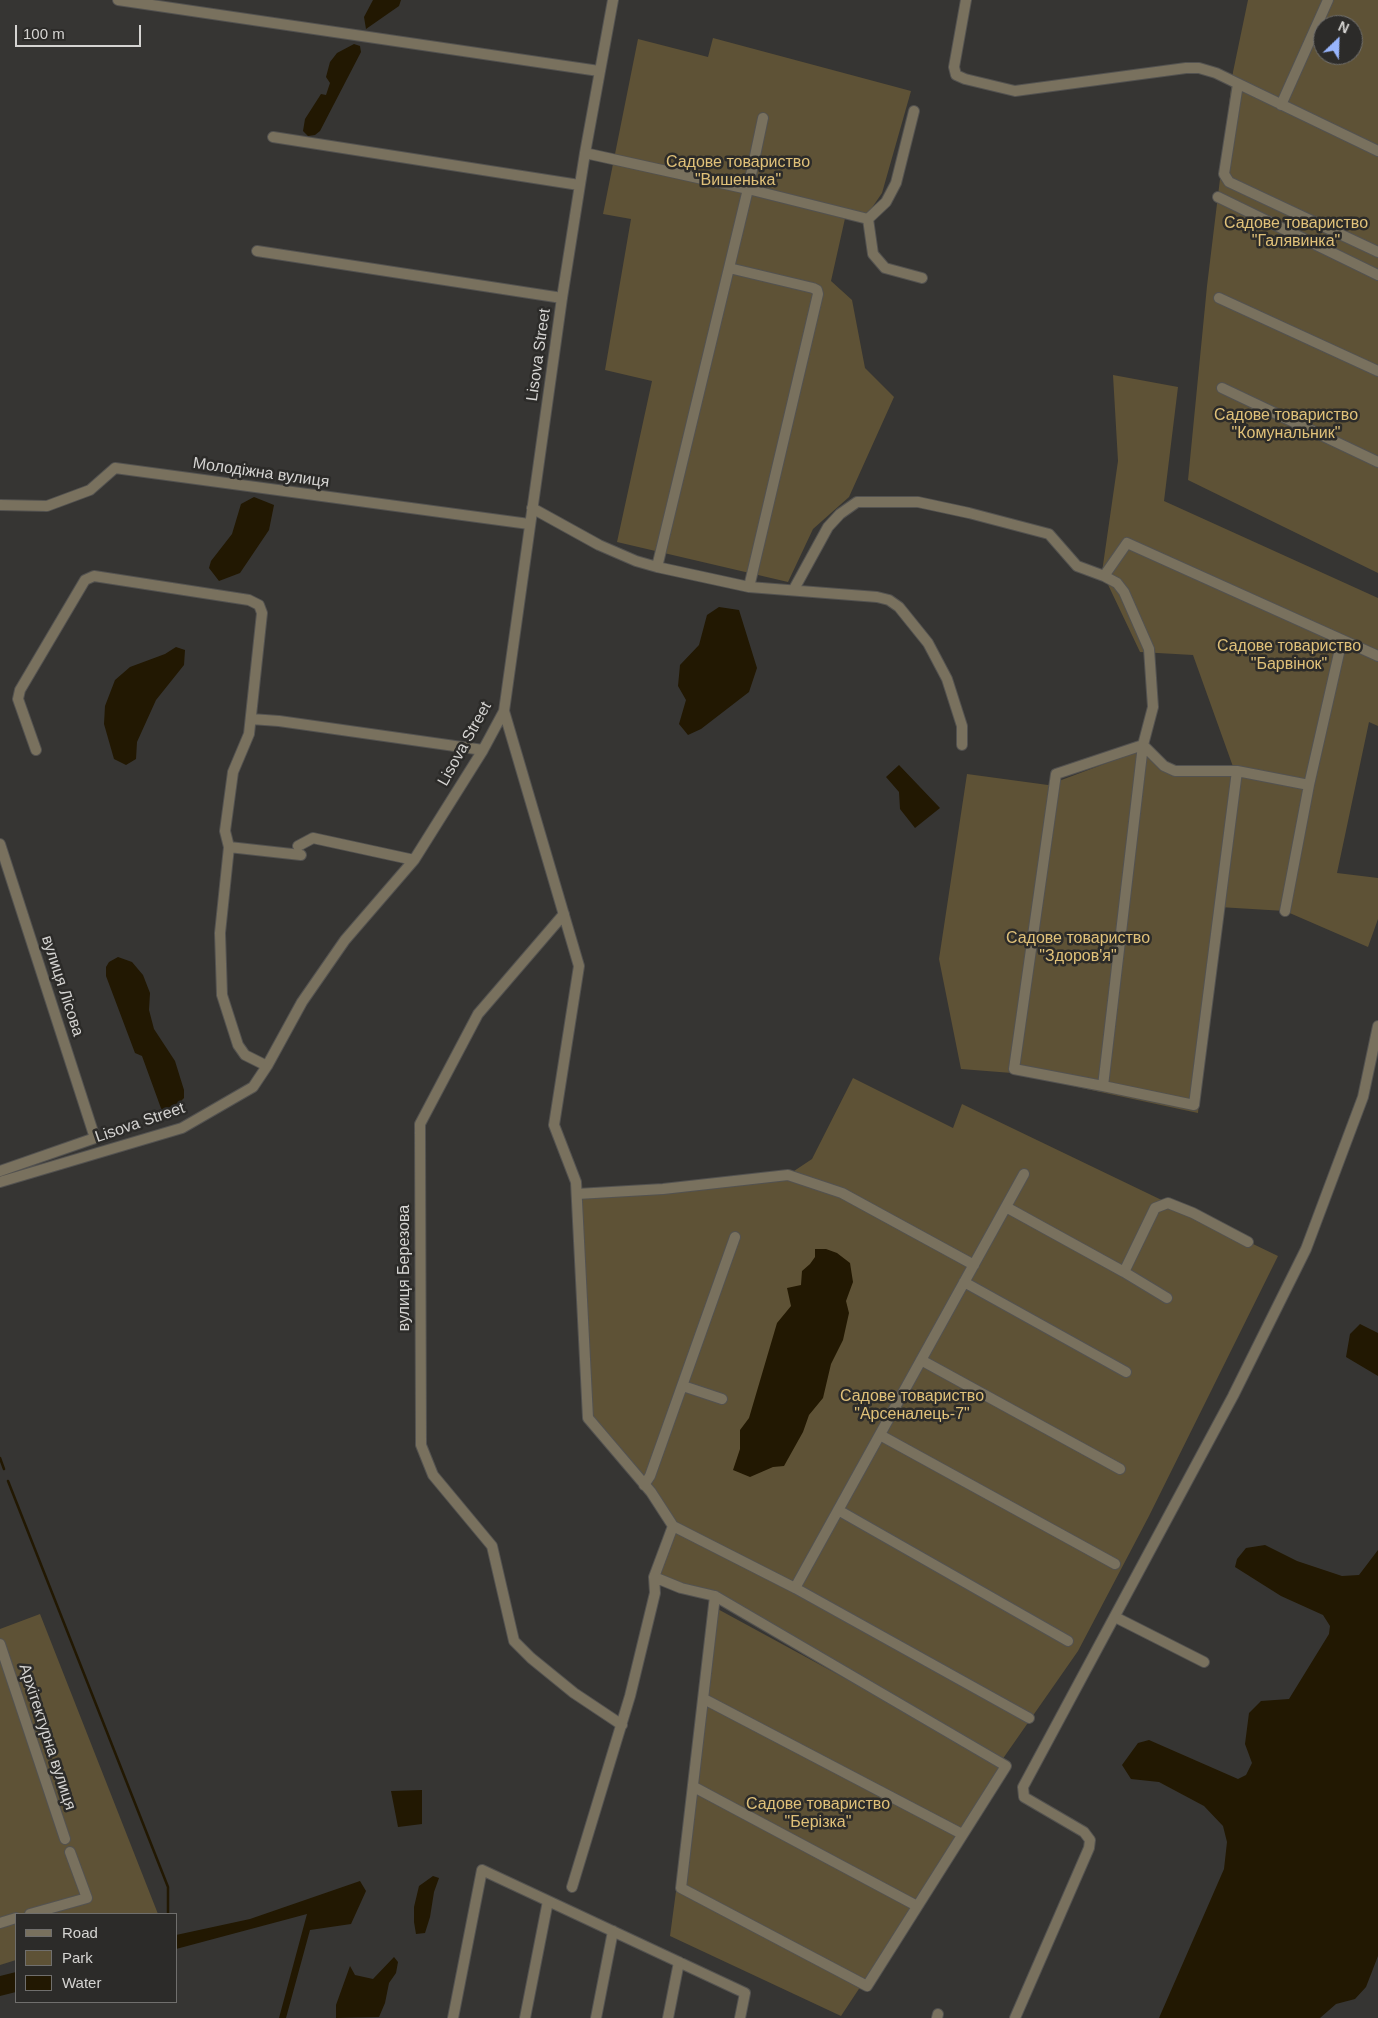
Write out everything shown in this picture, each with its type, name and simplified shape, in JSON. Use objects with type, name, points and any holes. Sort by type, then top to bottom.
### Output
[{"type":"street","points":[[118,0],[599,72]]},
{"type":"street","name":"Lisova Street","points":[[0,1182],[182,1128],[253,1087],[267,1066],[302,1002],[345,940],[414,860],[504,711],[529,524],[579,185],[613,0]]},
{"type":"street","points":[[966,0],[954,67],[956,75],[965,79],[1015,91],[1186,68],[1199,68],[1238,84],[1378,151]]},
{"type":"street","points":[[1281,106],[1328,0]]},
{"type":"street","points":[[1238,84],[1224,174],[1230,182],[1378,252]]},
{"type":"street","points":[[868,219],[886,202],[896,183],[914,110]]},
{"type":"street","points":[[657,567],[730,268],[763,118]]},
{"type":"street","points":[[273,137],[579,185]]},
{"type":"street","points":[[585,153],[748,189],[868,219]]},
{"type":"street","points":[[1218,197],[1378,275]]},
{"type":"street","points":[[868,219],[873,254],[885,268],[922,278]]},
{"type":"street","points":[[257,250],[562,298]]},
{"type":"street","points":[[730,268],[813,288],[817,290],[818,294],[749,587]]},
{"type":"street","points":[[1219,298],[1378,371]]},
{"type":"street","points":[[1222,388],[1378,462]]},
{"type":"street","name":"Молодіжна вулиця","points":[[0,505],[48,506],[90,490],[114,468],[529,524]]},
{"type":"street","points":[[794,589],[828,528],[840,514],[857,502],[918,502],[1049,534],[1077,566],[1117,583],[1124,592],[1149,649],[1153,707],[1143,745],[1103,1086]]},
{"type":"street","points":[[532,508],[599,545],[636,561],[657,567],[749,587],[794,589],[877,597],[889,600],[899,607],[928,643],[947,679],[962,726],[962,745]]},
{"type":"street","points":[[1104,576],[1127,543],[1378,656]]},
{"type":"street","points":[[36,750],[18,698],[20,690],[85,580],[94,576],[249,600],[259,605],[262,612],[249,734],[233,772],[225,831],[229,847],[220,933],[222,995],[238,1044],[245,1055],[267,1066]]},
{"type":"street","points":[[1285,911],[1309,785],[1342,640]]},
{"type":"street","points":[[504,711],[579,966],[554,1125],[576,1182],[588,1418],[644,1484],[673,1526],[795,1588],[1029,1718]]},
{"type":"street","points":[[251,718],[279,720],[482,750]]},
{"type":"street","points":[[1143,745],[1164,766],[1175,771],[1237,771],[1309,785]]},
{"type":"street","points":[[1143,745],[1056,774],[1014,1069],[1194,1105],[1237,771]]},
{"type":"street","points":[[229,847],[300,851],[313,838],[414,860]]},
{"type":"street","name":"вулиця Лісова","points":[[0,844],[95,1138],[0,1170]]},
{"type":"street","name":"вулиця Березова","points":[[564,914],[478,1014],[420,1124],[421,1446],[433,1475],[492,1546],[514,1641],[531,1658],[574,1693],[622,1725]]},
{"type":"street","points":[[1014,2018],[1089,1848],[1090,1840],[1084,1832],[1024,1797],[1023,1788],[1233,1396],[1306,1249],[1363,1097],[1378,1026]]},
{"type":"street","points":[[795,1588],[1024,1174]]},
{"type":"street","points":[[576,1194],[664,1188],[788,1175],[842,1193],[974,1265]]},
{"type":"street","points":[[1124,1272],[1155,1208],[1168,1203],[1194,1213],[1248,1242]]},
{"type":"street","points":[[1006,1207],[1167,1298]]},
{"type":"street","points":[[644,1484],[650,1476],[735,1237]]},
{"type":"street","points":[[964,1282],[1126,1372]]},
{"type":"street","points":[[921,1360],[1120,1469]]},
{"type":"street","points":[[683,1386],[722,1400]]},
{"type":"street","points":[[880,1435],[1115,1564]]},
{"type":"street","points":[[838,1510],[1068,1641]]},
{"type":"street","points":[[572,1887],[622,1725],[656,1593],[654,1577],[673,1526]]},
{"type":"street","points":[[654,1577],[681,1588],[715,1596],[1006,1766],[867,1986],[681,1888],[715,1596]]},
{"type":"street","points":[[1115,1617],[1204,1662]]},
{"type":"street","name":"Архітектурна вулиця","points":[[0,1644],[65,1839]]},
{"type":"street","points":[[704,1699],[962,1834]]},
{"type":"street","points":[[694,1788],[917,1906]]},
{"type":"street","points":[[34,1913],[87,1898],[70,1852]]},
{"type":"street","points":[[452,2018],[482,1870],[745,1993],[740,2018]]},
{"type":"street","points":[[525,2018],[548,1901]]},
{"type":"street","points":[[0,1922],[15,1918]]},
{"type":"street","points":[[596,2018],[613,1931]]},
{"type":"street","points":[[668,2018],[679,1962]]},
{"type":"green space","points":[[1248,0],[1378,0],[1378,573],[1188,480],[1207,286],[1233,72]]},
{"type":"green space","name":"Садове товариство \"Вишенька\"","points":[[713,38],[911,91],[882,193],[865,218],[846,214],[831,281],[852,300],[865,368],[894,397],[849,497],[813,529],[788,582],[617,542],[652,381],[605,370],[631,219],[603,214],[638,39],[708,57]]},
{"type":"green space","points":[[1113,375],[1178,387],[1164,501],[1378,598],[1378,726],[1369,722],[1337,873],[1378,878],[1378,919],[1368,947],[1285,911],[1219,907],[1198,1113],[1012,1073],[961,1069],[939,959],[967,774],[1048,785],[1147,748],[1172,774],[1236,775],[1193,655],[1140,652],[1102,572],[1118,461]]},
{"type":"green space","name":"Садове товариство \"Арсеналець-7\"","points":[[853,1078],[953,1128],[962,1104],[1278,1256],[1149,1516],[1078,1651],[1002,1760],[715,1596],[654,1577],[673,1526],[588,1418],[577,1194],[788,1175],[812,1159]]},
{"type":"green space","name":"Садове товариство \"Берізка\"","points":[[714,1607],[1006,1766],[841,2016],[670,1936]]},
{"type":"green space","points":[[40,1614],[158,1913],[15,1913],[15,1960],[0,1965],[0,1629]]},
{"type":"water","points":[[373,0],[401,0],[399,6],[366,29],[364,17]]},
{"type":"water","points":[[354,44],[360,46],[361,52],[320,131],[315,135],[308,136],[303,131],[305,119],[321,94],[326,95],[330,83],[326,77],[330,62],[337,53]]},
{"type":"water","points":[[254,497],[274,505],[269,530],[240,573],[219,581],[209,568],[211,561],[232,534],[241,504]]},
{"type":"water","points":[[719,607],[739,610],[757,668],[749,692],[701,729],[688,735],[679,724],[686,700],[678,686],[680,665],[699,645],[707,615]]},
{"type":"water","points":[[176,647],[185,650],[184,665],[156,700],[137,742],[136,759],[126,765],[114,759],[104,724],[105,706],[115,680],[130,667],[165,654]]},
{"type":"water","points":[[899,765],[940,808],[915,828],[900,809],[899,792],[886,777]]},
{"type":"water","points":[[118,957],[132,962],[143,975],[150,993],[149,1010],[154,1029],[175,1061],[184,1090],[184,1098],[180,1102],[162,1111],[142,1056],[135,1053],[106,976],[106,967],[109,962]]},
{"type":"water","points":[[815,1249],[826,1249],[837,1253],[850,1263],[853,1282],[846,1301],[849,1313],[843,1340],[831,1364],[823,1398],[809,1415],[803,1432],[784,1466],[773,1467],[750,1477],[733,1470],[740,1449],[740,1430],[749,1418],[777,1323],[791,1306],[787,1288],[801,1285],[802,1271],[815,1257]]},
{"type":"water","points":[[1360,1324],[1378,1333],[1378,1376],[1346,1357],[1350,1334]]},
{"type":"water","points":[[1265,1545],[1297,1561],[1342,1576],[1359,1575],[1378,1550],[1378,1956],[1366,1987],[1355,1999],[1336,2004],[1320,2018],[1159,2018],[1224,1869],[1227,1842],[1223,1826],[1204,1806],[1159,1782],[1131,1779],[1122,1765],[1138,1743],[1149,1740],[1238,1779],[1246,1775],[1252,1763],[1245,1744],[1249,1713],[1261,1701],[1289,1699],[1329,1634],[1330,1626],[1323,1615],[1281,1596],[1235,1567],[1237,1559],[1246,1548]]},
{"type":"water","points":[[422,1790],[422,1824],[398,1827],[391,1791]]},
{"type":"water","points":[[433,1876],[439,1878],[434,1892],[430,1917],[425,1933],[416,1934],[414,1907],[419,1886]]},
{"type":"water","points":[[360,1881],[366,1891],[351,1924],[310,1930],[286,2018],[279,2018],[307,1914],[178,1948],[178,1935],[250,1919]]},
{"type":"water","points":[[394,1957],[398,1962],[396,1973],[389,1983],[385,2003],[379,2017],[336,2018],[336,2005],[350,1966],[355,1975],[373,1979]]},
{"type":"water","points":[[15,1972],[15,1992],[0,1996],[0,1976]]},
{"type":"waterway","points":[[0,1458],[4,1469]]},
{"type":"waterway","points":[[8,1481],[168,1887],[168,1913]]},
{"type":"park label","name":"Садове товариство \"Галявинка\"","points":[[1296,233]]},
{"type":"park label","name":"Садове товариство \"Комунальник\"","points":[[1286,425]]},
{"type":"park label","name":"Садове товариство \"Барвінок\"","points":[[1289,656]]},
{"type":"park label","name":"Садове товариство \"Здоров'я\"","points":[[1078,948]]}]
